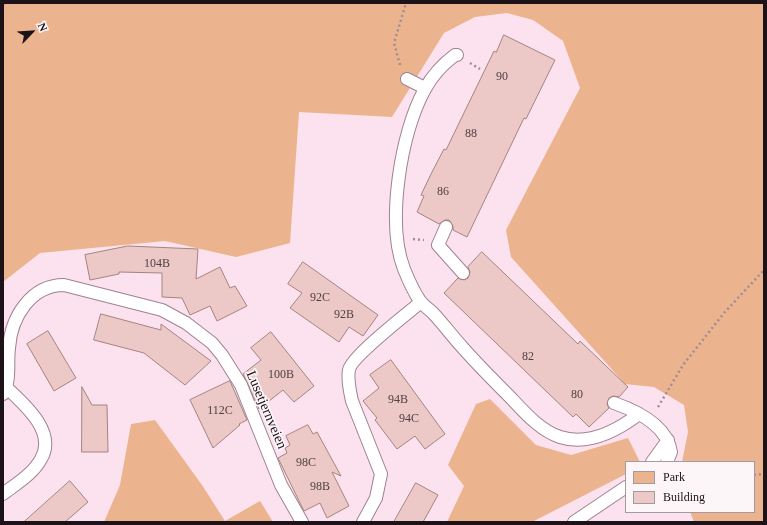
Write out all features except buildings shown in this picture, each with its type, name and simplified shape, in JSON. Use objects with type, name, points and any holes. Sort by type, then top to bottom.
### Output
[{"type":"lane","points":[[457,55],[445,62],[425,88],[414,116],[403,157],[397,202],[397,236],[404,268],[421,302],[433,313],[463,348],[515,402],[531,418],[553,434],[566,438],[584,440],[616,429],[639,414]]},
{"type":"lane","points":[[407,79],[425,88]]},
{"type":"lane","points":[[446,227],[438,245],[463,273]]},
{"type":"lane","name":"Lusetjernveien","points":[[5,391],[9,346],[15,325],[26,302],[49,286],[64,285],[110,298],[153,306],[186,323],[212,343],[222,355],[241,385],[281,485],[302,522]]},
{"type":"lane","points":[[362,522],[376,498],[381,474],[352,401],[349,369],[360,354],[421,302]]},
{"type":"lane","points":[[3,494],[36,466],[45,450],[43,433],[36,419],[24,402],[5,391]]},
{"type":"lane","points":[[614,403],[639,414],[658,428],[668,440],[671,452],[667,461]]},
{"type":"lane","points":[[653,461],[668,440]]},
{"type":"lane","points":[[574,522],[625,488]]},
{"type":"path","points":[[3,4],[8,3]]},
{"type":"path","points":[[406,3],[394,43],[397,60],[407,79]]},
{"type":"path","points":[[397,236],[424,240],[438,245]]},
{"type":"path","points":[[650,421],[684,365],[724,313],[764,270]]},
{"type":"green space","points":[[3,3],[764,3],[764,522],[694,522],[690,513],[755,513],[755,461],[682,461],[688,432],[684,405],[654,387],[625,384],[511,257],[506,230],[580,88],[563,41],[533,20],[507,13],[475,17],[444,33],[392,117],[299,112],[290,243],[236,257],[165,241],[40,253],[3,282]]},
{"type":"green space","points":[[490,399],[536,445],[571,455],[628,438],[640,461],[625,461],[625,475],[532,522],[447,522],[464,486],[448,465],[476,404]]},
{"type":"green space","points":[[155,420],[202,485],[225,521],[260,501],[273,522],[104,522],[120,485],[131,424]]}]
